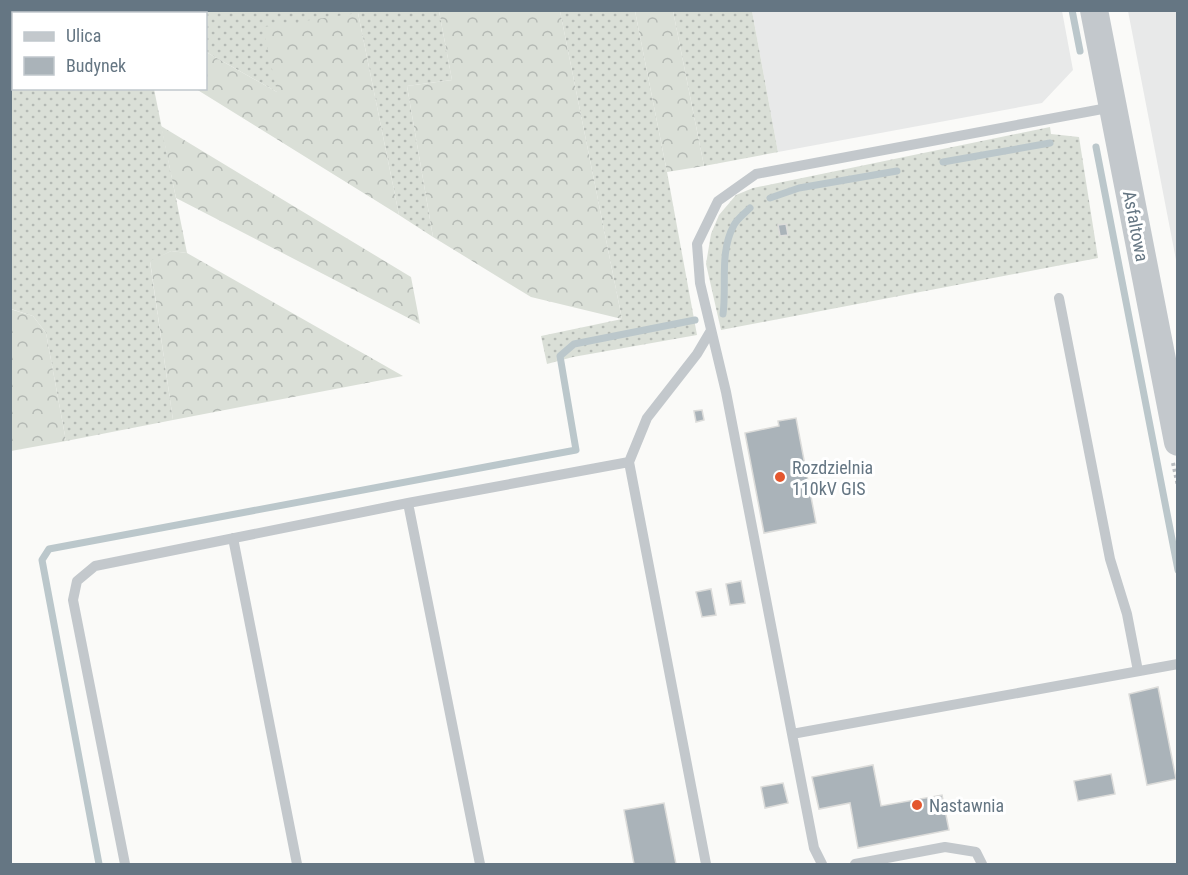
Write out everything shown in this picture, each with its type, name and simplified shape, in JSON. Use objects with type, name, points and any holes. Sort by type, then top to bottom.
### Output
[{"type":"street","name":"Asfaltowa","points":[[1094,10],[1178,442]]},
{"type":"lane","points":[[822,864],[814,848],[726,392],[700,283],[697,244],[718,201],[756,174],[1113,107]]},
{"type":"lane","points":[[1059,298],[1110,559],[1127,614],[1138,671]]},
{"type":"lane","points":[[706,864],[629,462],[647,418],[697,354],[710,332]]},
{"type":"lane","points":[[125,864],[73,600],[77,581],[95,566],[408,503],[629,462]]},
{"type":"lane","points":[[408,503],[480,864]]},
{"type":"lane","points":[[233,538],[297,864]]},
{"type":"lane","points":[[792,734],[1178,664]]},
{"type":"lane","points":[[855,864],[945,847],[976,852],[982,864]]},
{"type":"shaded area","points":[[752,11],[1062,11],[1073,70],[1042,103],[778,152]]},
{"type":"shaded area","points":[[1128,11],[1177,11],[1177,265]]},
{"type":"green space","points":[[10,11],[439,11],[452,80],[407,86],[433,237],[399,215],[358,13],[277,92],[207,53],[207,12],[12,12],[12,90],[154,90],[187,253],[171,251],[150,262],[173,420],[66,441],[46,333],[33,316],[11,309]]},
{"type":"green space","points":[[439,11],[560,11],[622,319],[531,297],[433,237],[407,86],[452,80]]},
{"type":"green space","points":[[560,11],[635,11],[697,335],[573,357],[547,364],[541,336],[622,319]]},
{"type":"green space","points":[[635,11],[673,11],[704,166],[667,172]]},
{"type":"green space","points":[[673,11],[752,11],[778,152],[704,166]]},
{"type":"green space","points":[[358,13],[399,215],[198,90],[207,90],[207,53],[277,92],[263,27]]},
{"type":"green space","points":[[161,126],[411,277],[420,324],[176,198]]},
{"type":"green space","points":[[1050,127],[1051,134],[1079,137],[1098,258],[721,330],[706,264],[711,234],[719,215],[736,195],[753,188]]},
{"type":"green space","points":[[171,251],[187,253],[403,376],[173,420],[150,261]]},
{"type":"green space","points":[[10,309],[33,316],[46,333],[66,441],[11,451]]},
{"type":"building","points":[[786,224],[788,235],[780,236],[778,225]]},
{"type":"building","points":[[702,410],[704,420],[696,422],[694,411]]},
{"type":"building","name":"Rozdzielnia 110kV GIS","points":[[796,418],[816,523],[764,533],[745,433],[779,426],[778,421]]},
{"type":"building","points":[[741,581],[745,603],[730,605],[726,584]]},
{"type":"building","points":[[711,589],[716,615],[702,617],[696,592]]},
{"type":"building","points":[[1158,687],[1176,779],[1147,785],[1129,694]]},
{"type":"building","name":"Nastawnia","points":[[873,765],[881,806],[942,795],[949,830],[858,848],[850,803],[819,809],[812,777]]},
{"type":"building","points":[[1111,774],[1115,794],[1078,801],[1074,781]]},
{"type":"building","points":[[783,783],[788,803],[765,808],[761,787]]},
{"type":"building","points":[[664,803],[676,864],[634,864],[624,810]]},
{"type":"waterway","points":[[1072,10],[1080,51]]},
{"type":"waterway","points":[[943,162],[1050,143]]},
{"type":"waterway","points":[[1096,147],[1178,570]]},
{"type":"waterway","points":[[770,198],[799,188],[897,171]]},
{"type":"waterway","points":[[723,314],[724,269],[729,235],[735,223],[750,208]]},
{"type":"waterway","points":[[99,864],[42,560],[49,549],[576,450],[560,356],[574,344],[695,320]]},
{"type":"place","name":"Rozdzielnia 110kV GIS","points":[[780,477]]},
{"type":"place","name":"Nastawnia","points":[[917,805]]}]
